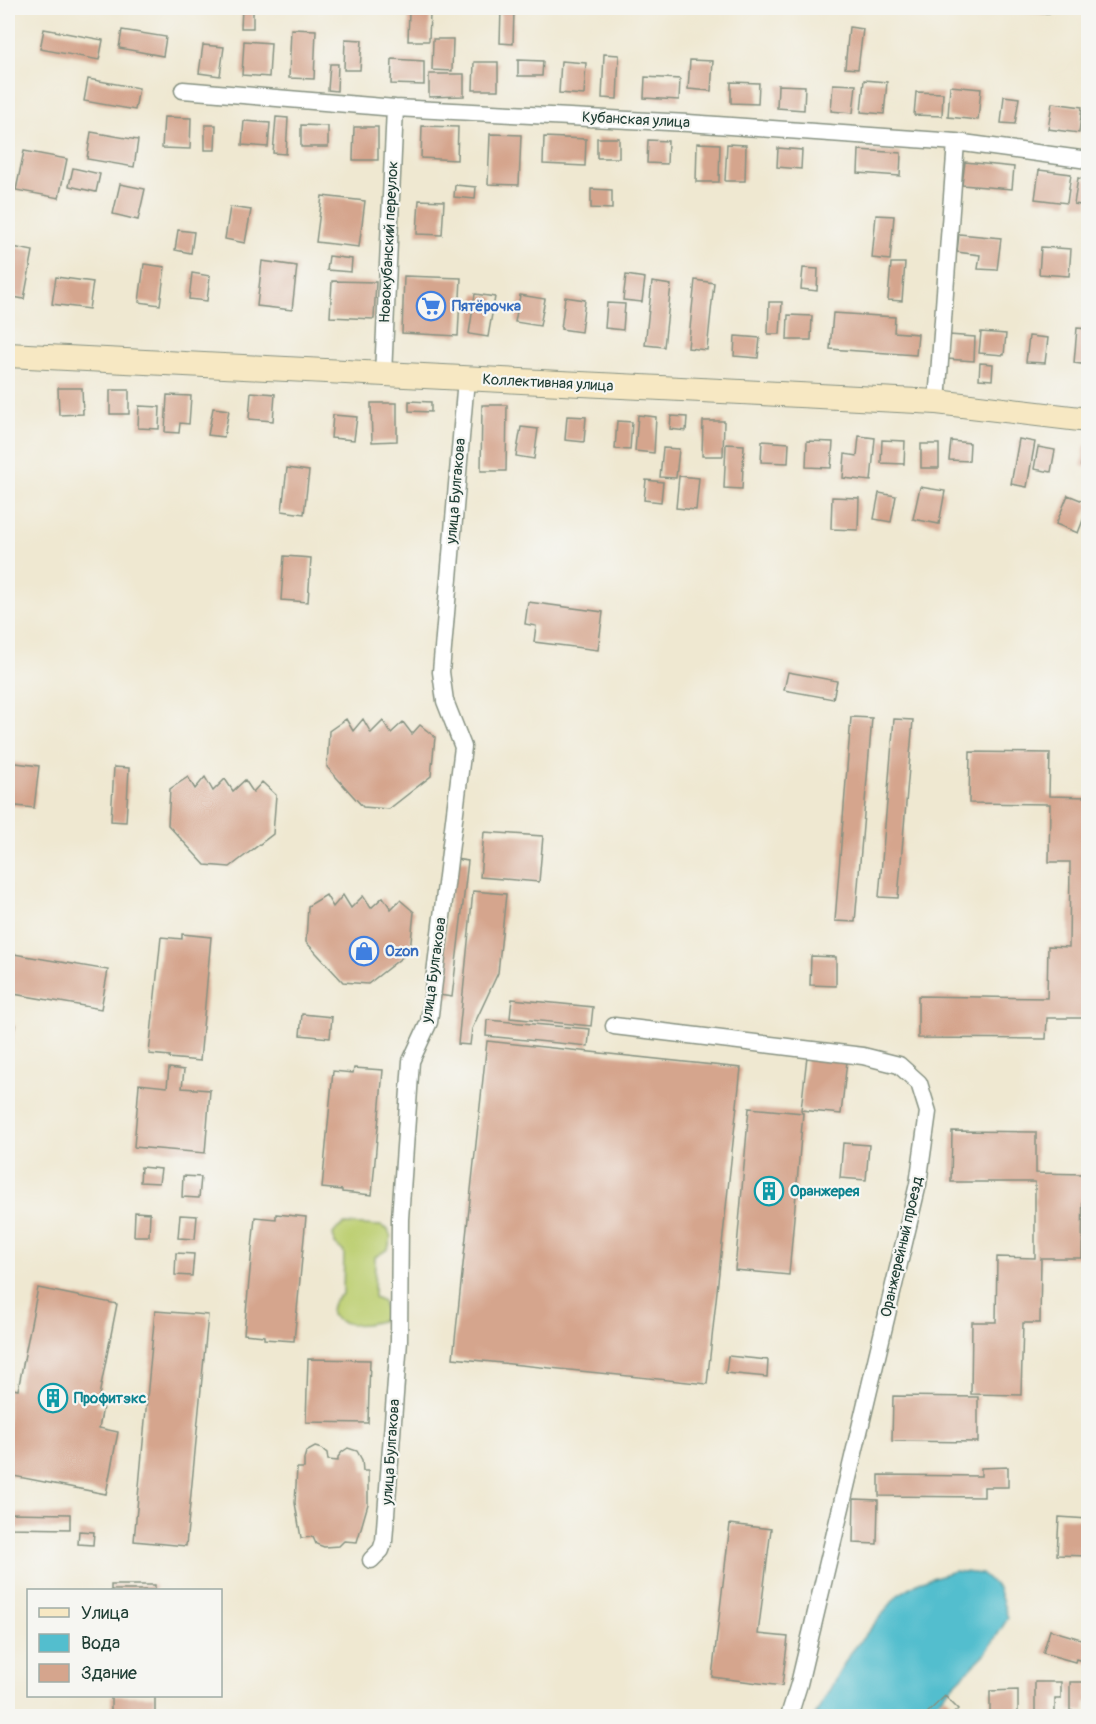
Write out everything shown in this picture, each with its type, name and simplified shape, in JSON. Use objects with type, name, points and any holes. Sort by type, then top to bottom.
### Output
[{"type":"street","name":"Кубанская улица","points":[[183,90],[395,108],[688,123],[956,142],[1089,160]]},
{"type":"street","name":"Новокубанский переулок","points":[[383,375],[395,108]]},
{"type":"street","points":[[936,402],[956,142]]},
{"type":"street","name":"Коллективная улица","points":[[8,355],[936,402],[1089,420]]},
{"type":"street","name":"улица Булгакова","points":[[372,1560],[381,1550],[384,1541],[399,1341],[400,1219],[411,1061],[429,1022],[464,747],[445,701],[441,672],[466,378]]},
{"type":"street","name":"Оранжерейный проезд","points":[[614,1026],[863,1056],[899,1065],[920,1083],[928,1113],[918,1184],[799,1684],[789,1716]]},
{"type":"green space","points":[[345,1224],[381,1226],[388,1230],[391,1237],[388,1249],[375,1257],[374,1297],[383,1301],[384,1320],[349,1324],[331,1315],[333,1303],[343,1294],[344,1252],[335,1244],[333,1234]]},
{"type":"water","points":[[954,1571],[982,1574],[998,1588],[1008,1618],[986,1653],[922,1716],[815,1716],[849,1655],[898,1595],[919,1582]]},
{"type":"building","points":[[242,8],[253,8],[253,28],[241,28]]},
{"type":"building","points":[[1008,8],[1049,8],[1049,14],[1008,11]]},
{"type":"building","points":[[501,9],[514,10],[513,44],[500,43]]},
{"type":"building","points":[[409,11],[430,12],[429,41],[408,41]]},
{"type":"building","points":[[849,27],[863,29],[858,69],[845,68]]},
{"type":"building","points":[[44,29],[103,40],[99,60],[40,49]]},
{"type":"building","points":[[291,29],[316,30],[314,79],[289,78]]},
{"type":"building","points":[[122,30],[166,37],[163,56],[119,48]]},
{"type":"building","points":[[345,39],[362,40],[360,70],[344,70]]},
{"type":"building","points":[[433,39],[453,39],[452,71],[432,70]]},
{"type":"building","points":[[244,41],[271,43],[269,77],[242,75]]},
{"type":"building","points":[[203,45],[224,47],[220,76],[199,73]]},
{"type":"building","points":[[604,54],[619,55],[617,99],[602,98]]},
{"type":"building","points":[[392,59],[424,61],[424,85],[391,84]]},
{"type":"building","points":[[518,60],[543,61],[542,76],[518,76]]},
{"type":"building","points":[[690,60],[713,61],[711,91],[688,89]]},
{"type":"building","points":[[561,61],[586,63],[584,95],[559,93]]},
{"type":"building","points":[[474,62],[498,62],[498,90],[473,90]]},
{"type":"building","points":[[330,64],[338,64],[337,91],[328,90]]},
{"type":"building","points":[[429,74],[464,74],[464,96],[429,97]]},
{"type":"building","points":[[645,77],[680,79],[679,100],[644,98]]},
{"type":"building","points":[[88,79],[139,88],[135,110],[84,101]]},
{"type":"building","points":[[864,80],[887,82],[884,114],[861,112]]},
{"type":"building","points":[[731,82],[759,83],[758,104],[731,103]]},
{"type":"building","points":[[833,84],[856,85],[853,113],[831,111]]},
{"type":"building","points":[[778,85],[805,86],[804,110],[777,108]]},
{"type":"building","points":[[950,86],[981,89],[978,120],[948,117]]},
{"type":"building","points":[[916,92],[943,93],[942,116],[914,115]]},
{"type":"building","points":[[1004,96],[1019,98],[1015,124],[1001,123]]},
{"type":"building","points":[[1052,103],[1082,107],[1079,133],[1048,129]]},
{"type":"building","points":[[164,117],[191,118],[190,149],[162,148]]},
{"type":"building","points":[[276,117],[288,118],[286,154],[273,153]]},
{"type":"building","points":[[244,121],[270,123],[268,147],[242,145]]},
{"type":"building","points":[[205,125],[216,125],[215,150],[205,150]]},
{"type":"building","points":[[301,125],[328,126],[328,147],[301,147]]},
{"type":"building","points":[[422,126],[458,127],[457,160],[421,158]]},
{"type":"building","points":[[354,127],[378,127],[378,160],[353,160]]},
{"type":"building","points":[[91,132],[138,140],[134,167],[87,159]]},
{"type":"building","points":[[490,134],[521,135],[519,185],[488,184]]},
{"type":"building","points":[[544,137],[586,139],[585,166],[543,164]]},
{"type":"building","points":[[597,138],[619,138],[619,158],[597,158]]},
{"type":"building","points":[[648,140],[668,141],[667,164],[647,163]]},
{"type":"building","points":[[697,143],[720,144],[719,182],[696,182]]},
{"type":"building","points":[[727,144],[746,145],[745,181],[725,181]]},
{"type":"building","points":[[778,148],[802,150],[801,169],[777,167]]},
{"type":"building","points":[[859,150],[901,153],[900,176],[858,173]]},
{"type":"building","points":[[24,151],[67,159],[59,198],[16,190]]},
{"type":"building","points":[[965,162],[1014,167],[1012,189],[962,185]]},
{"type":"building","points":[[73,168],[100,174],[96,192],[69,186]]},
{"type":"building","points":[[1039,170],[1071,174],[1067,203],[1035,199]]},
{"type":"building","points":[[1078,178],[1088,180],[1088,206],[1074,204]]},
{"type":"building","points":[[120,184],[145,189],[138,220],[113,214]]},
{"type":"building","points":[[455,185],[476,187],[475,199],[454,197]]},
{"type":"building","points":[[591,189],[612,190],[612,209],[591,208]]},
{"type":"building","points":[[322,196],[365,201],[359,247],[316,242]]},
{"type":"building","points":[[419,200],[444,201],[442,235],[417,234]]},
{"type":"building","points":[[230,207],[251,210],[245,243],[225,239]]},
{"type":"building","points":[[876,215],[894,216],[890,260],[872,258]]},
{"type":"building","points":[[178,230],[194,232],[191,253],[175,250]]},
{"type":"building","points":[[959,234],[1001,238],[997,270],[978,269],[980,255],[957,252]]},
{"type":"building","points":[[8,246],[33,251],[24,299],[8,296]]},
{"type":"building","points":[[1041,247],[1071,249],[1069,276],[1039,274]]},
{"type":"building","points":[[329,256],[352,259],[351,272],[327,270]]},
{"type":"building","points":[[262,261],[297,266],[292,310],[257,306]]},
{"type":"building","points":[[891,263],[905,263],[902,301],[888,300]]},
{"type":"building","points":[[144,264],[165,267],[160,305],[139,302]]},
{"type":"building","points":[[803,268],[818,269],[817,291],[801,289]]},
{"type":"building","points":[[192,273],[210,276],[207,301],[189,299]]},
{"type":"building","points":[[626,275],[645,278],[642,302],[623,300]]},
{"type":"building","name":"Пятёрочка","points":[[404,276],[461,278],[458,336],[402,333]]},
{"type":"building","points":[[56,277],[93,282],[89,309],[52,304]]},
{"type":"building","points":[[695,280],[714,283],[707,350],[688,348]]},
{"type":"building","points":[[332,281],[376,282],[374,319],[330,317]]},
{"type":"building","points":[[652,282],[671,285],[664,347],[645,345]]},
{"type":"building","points":[[475,294],[495,297],[488,337],[469,334]]},
{"type":"building","points":[[520,295],[545,299],[540,326],[515,322]]},
{"type":"building","points":[[565,297],[585,300],[581,332],[561,329]]},
{"type":"building","points":[[769,302],[782,302],[780,334],[768,334]]},
{"type":"building","points":[[607,303],[625,304],[623,330],[605,328]]},
{"type":"building","points":[[833,313],[895,317],[894,332],[918,334],[916,355],[830,349]]},
{"type":"building","points":[[788,315],[812,316],[811,340],[787,340]]},
{"type":"building","points":[[1077,328],[1088,329],[1088,365],[1074,363]]},
{"type":"building","points":[[981,332],[1006,334],[1004,355],[979,353]]},
{"type":"building","points":[[949,335],[975,337],[974,361],[947,359]]},
{"type":"building","points":[[735,336],[760,338],[758,358],[734,356]]},
{"type":"building","points":[[1029,336],[1048,338],[1045,363],[1026,362]]},
{"type":"building","points":[[980,363],[993,364],[992,380],[979,379]]},
{"type":"building","points":[[58,388],[82,388],[83,414],[59,415]]},
{"type":"building","points":[[110,390],[129,390],[129,414],[110,414]]},
{"type":"building","points":[[251,392],[275,394],[273,421],[249,419]]},
{"type":"building","points":[[167,395],[191,396],[189,424],[180,423],[179,433],[165,432]]},
{"type":"building","points":[[409,401],[431,402],[431,412],[409,411]]},
{"type":"building","points":[[371,403],[397,403],[397,441],[372,442]]},
{"type":"building","points":[[482,405],[507,405],[506,471],[481,471]]},
{"type":"building","points":[[139,406],[160,407],[159,429],[138,428]]},
{"type":"building","points":[[213,408],[229,410],[224,437],[208,435]]},
{"type":"building","points":[[333,415],[357,417],[354,440],[331,438]]},
{"type":"building","points":[[638,415],[656,417],[654,453],[635,451]]},
{"type":"building","points":[[567,416],[586,417],[584,442],[565,440]]},
{"type":"building","points":[[671,416],[687,417],[686,431],[670,429]]},
{"type":"building","points":[[617,421],[632,422],[630,450],[615,449]]},
{"type":"building","points":[[703,421],[724,421],[723,456],[702,456]]},
{"type":"building","points":[[521,427],[538,429],[534,459],[516,456]]},
{"type":"building","points":[[859,436],[875,438],[871,481],[843,478],[845,454],[857,456]]},
{"type":"building","points":[[1019,439],[1035,442],[1027,487],[1011,484]]},
{"type":"building","points":[[882,440],[905,441],[904,464],[881,463]]},
{"type":"building","points":[[762,441],[789,443],[788,463],[761,462]]},
{"type":"building","points":[[807,441],[833,442],[831,468],[806,467]]},
{"type":"building","points":[[951,441],[970,443],[969,461],[949,460]]},
{"type":"building","points":[[726,444],[744,445],[742,489],[724,488]]},
{"type":"building","points":[[921,444],[939,444],[939,468],[921,468]]},
{"type":"building","points":[[1085,445],[1088,446],[1088,468],[1081,466]]},
{"type":"building","points":[[1038,447],[1055,450],[1051,472],[1034,469]]},
{"type":"building","points":[[663,448],[679,449],[676,478],[660,477]]},
{"type":"building","points":[[287,468],[309,471],[304,514],[282,511]]},
{"type":"building","points":[[679,476],[699,478],[696,510],[676,508]]},
{"type":"building","points":[[646,480],[663,482],[661,502],[644,500]]},
{"type":"building","points":[[920,487],[945,491],[939,524],[913,519]]},
{"type":"building","points":[[879,493],[896,496],[891,522],[874,519]]},
{"type":"building","points":[[1068,495],[1088,503],[1078,533],[1056,524]]},
{"type":"building","points":[[832,497],[859,498],[858,530],[831,529]]},
{"type":"building","points":[[284,556],[311,558],[308,602],[281,600]]},
{"type":"building","points":[[528,602],[603,612],[598,650],[534,642],[536,626],[525,624]]},
{"type":"building","points":[[788,672],[837,681],[833,699],[784,690]]},
{"type":"building","points":[[851,717],[872,718],[855,922],[835,921]]},
{"type":"building","points":[[346,719],[353,731],[363,719],[371,733],[383,721],[391,733],[403,722],[412,734],[420,725],[435,737],[431,776],[389,809],[363,807],[327,767],[329,731]]},
{"type":"building","points":[[894,719],[913,720],[898,898],[879,897]]},
{"type":"building","points":[[970,752],[1050,753],[1049,796],[1088,797],[1088,1018],[1047,1018],[1046,1039],[918,1038],[918,996],[1047,998],[1048,946],[1069,947],[1070,862],[1049,862],[1050,804],[969,803]]},
{"type":"building","points":[[8,762],[39,766],[34,808],[8,805]]},
{"type":"building","points":[[114,767],[129,768],[126,822],[111,821]]},
{"type":"building","points":[[188,777],[195,789],[205,777],[213,791],[225,779],[233,791],[245,780],[253,792],[262,782],[276,795],[273,834],[230,867],[205,865],[168,825],[170,789]]},
{"type":"building","points":[[484,832],[543,836],[539,882],[480,877]]},
{"type":"building","points":[[455,859],[468,861],[452,997],[439,995]]},
{"type":"building","points":[[473,891],[506,894],[498,973],[472,1029],[470,1045],[458,1044]]},
{"type":"building","points":[[326,895],[333,907],[343,895],[351,908],[363,896],[371,908],[383,897],[391,909],[400,900],[414,912],[410,951],[368,984],[343,982],[306,942],[308,906]]},
{"type":"building","points":[[182,934],[211,937],[200,1061],[149,1054],[161,937],[182,939]]},
{"type":"building","points":[[8,953],[108,970],[101,1009],[8,993]]},
{"type":"building","points":[[811,956],[836,957],[836,986],[810,985]]},
{"type":"building","points":[[512,999],[593,1007],[591,1026],[510,1018]]},
{"type":"building","points":[[302,1014],[332,1017],[330,1038],[300,1035]]},
{"type":"building","points":[[487,1020],[590,1029],[588,1046],[486,1036]]},
{"type":"building","points":[[8,1023],[15,1025],[10,1058],[8,1057]]},
{"type":"building","points":[[487,1041],[741,1068],[707,1384],[453,1358]]},
{"type":"building","points":[[807,1056],[847,1061],[841,1114],[801,1110]]},
{"type":"building","points":[[169,1068],[184,1070],[182,1088],[210,1090],[205,1153],[134,1147],[139,1084],[167,1087]]},
{"type":"building","points":[[354,1068],[383,1070],[372,1195],[322,1188],[333,1071],[353,1073]]},
{"type":"building","name":"Оранжерея","points":[[749,1108],[803,1113],[789,1275],[735,1270]]},
{"type":"building","points":[[952,1131],[1036,1132],[1036,1173],[1083,1174],[1082,1258],[1041,1258],[1040,1323],[1023,1323],[1021,1395],[971,1394],[972,1322],[996,1322],[997,1257],[1035,1258],[1035,1182],[951,1182]]},
{"type":"building","points":[[843,1143],[869,1145],[866,1180],[840,1178]]},
{"type":"building","points":[[141,1167],[161,1169],[159,1183],[140,1182]]},
{"type":"building","points":[[183,1176],[201,1177],[199,1198],[182,1197]]},
{"type":"building","points":[[135,1212],[150,1213],[149,1236],[134,1236]]},
{"type":"building","points":[[276,1214],[306,1217],[294,1341],[264,1339],[264,1336],[244,1334],[255,1217],[276,1219]]},
{"type":"building","points":[[180,1215],[197,1216],[195,1239],[178,1238]]},
{"type":"building","points":[[176,1253],[194,1254],[192,1276],[175,1275]]},
{"type":"building","name":"Профитэкс","points":[[38,1288],[117,1304],[97,1406],[103,1407],[99,1428],[118,1432],[106,1494],[8,1475],[8,1388],[18,1390]]},
{"type":"building","points":[[155,1311],[208,1315],[186,1546],[134,1541]]},
{"type":"building","points":[[728,1356],[768,1360],[767,1377],[726,1373]]},
{"type":"building","points":[[308,1359],[370,1360],[368,1423],[306,1422]]},
{"type":"building","points":[[893,1396],[978,1397],[978,1442],[892,1441]]},
{"type":"building","points":[[315,1447],[327,1453],[328,1460],[338,1461],[338,1457],[348,1448],[357,1451],[362,1460],[363,1471],[368,1471],[368,1504],[357,1542],[344,1541],[339,1546],[324,1547],[316,1544],[313,1537],[301,1538],[295,1503],[297,1468],[304,1468],[306,1452]]},
{"type":"building","points":[[1008,1467],[1008,1487],[984,1487],[984,1497],[879,1496],[879,1475],[981,1476],[981,1468]]},
{"type":"building","points":[[854,1499],[878,1500],[877,1544],[853,1543]]},
{"type":"building","points":[[8,1513],[70,1514],[70,1529],[8,1528]]},
{"type":"building","points":[[1059,1517],[1088,1519],[1088,1556],[1057,1555]]},
{"type":"building","points":[[730,1524],[771,1529],[758,1634],[788,1637],[782,1686],[712,1677]]},
{"type":"building","points":[[79,1531],[94,1532],[93,1545],[78,1544]]},
{"type":"building","points":[[111,1585],[155,1585],[155,1589],[111,1589]]},
{"type":"building","points":[[1050,1630],[1088,1641],[1088,1663],[1076,1659],[1075,1662],[1043,1653]]},
{"type":"building","points":[[1035,1682],[1061,1682],[1061,1699],[1055,1699],[1055,1716],[1035,1716]]},
{"type":"building","points":[[1070,1682],[1088,1682],[1088,1702],[1085,1702],[1085,1711],[1070,1711]]},
{"type":"building","points":[[1018,1690],[1018,1713],[990,1713],[990,1691]]},
{"type":"building","points":[[945,1696],[958,1709],[951,1716],[924,1716]]},
{"type":"building","points":[[111,1697],[155,1697],[155,1716],[111,1716]]},
{"type":"place","name":"Пятёрочка","points":[[431,306]]},
{"type":"place","name":"Ozon","points":[[364,951]]},
{"type":"place","name":"Оранжерея","points":[[769,1191]]},
{"type":"place","name":"Профитэкс","points":[[53,1398]]}]
